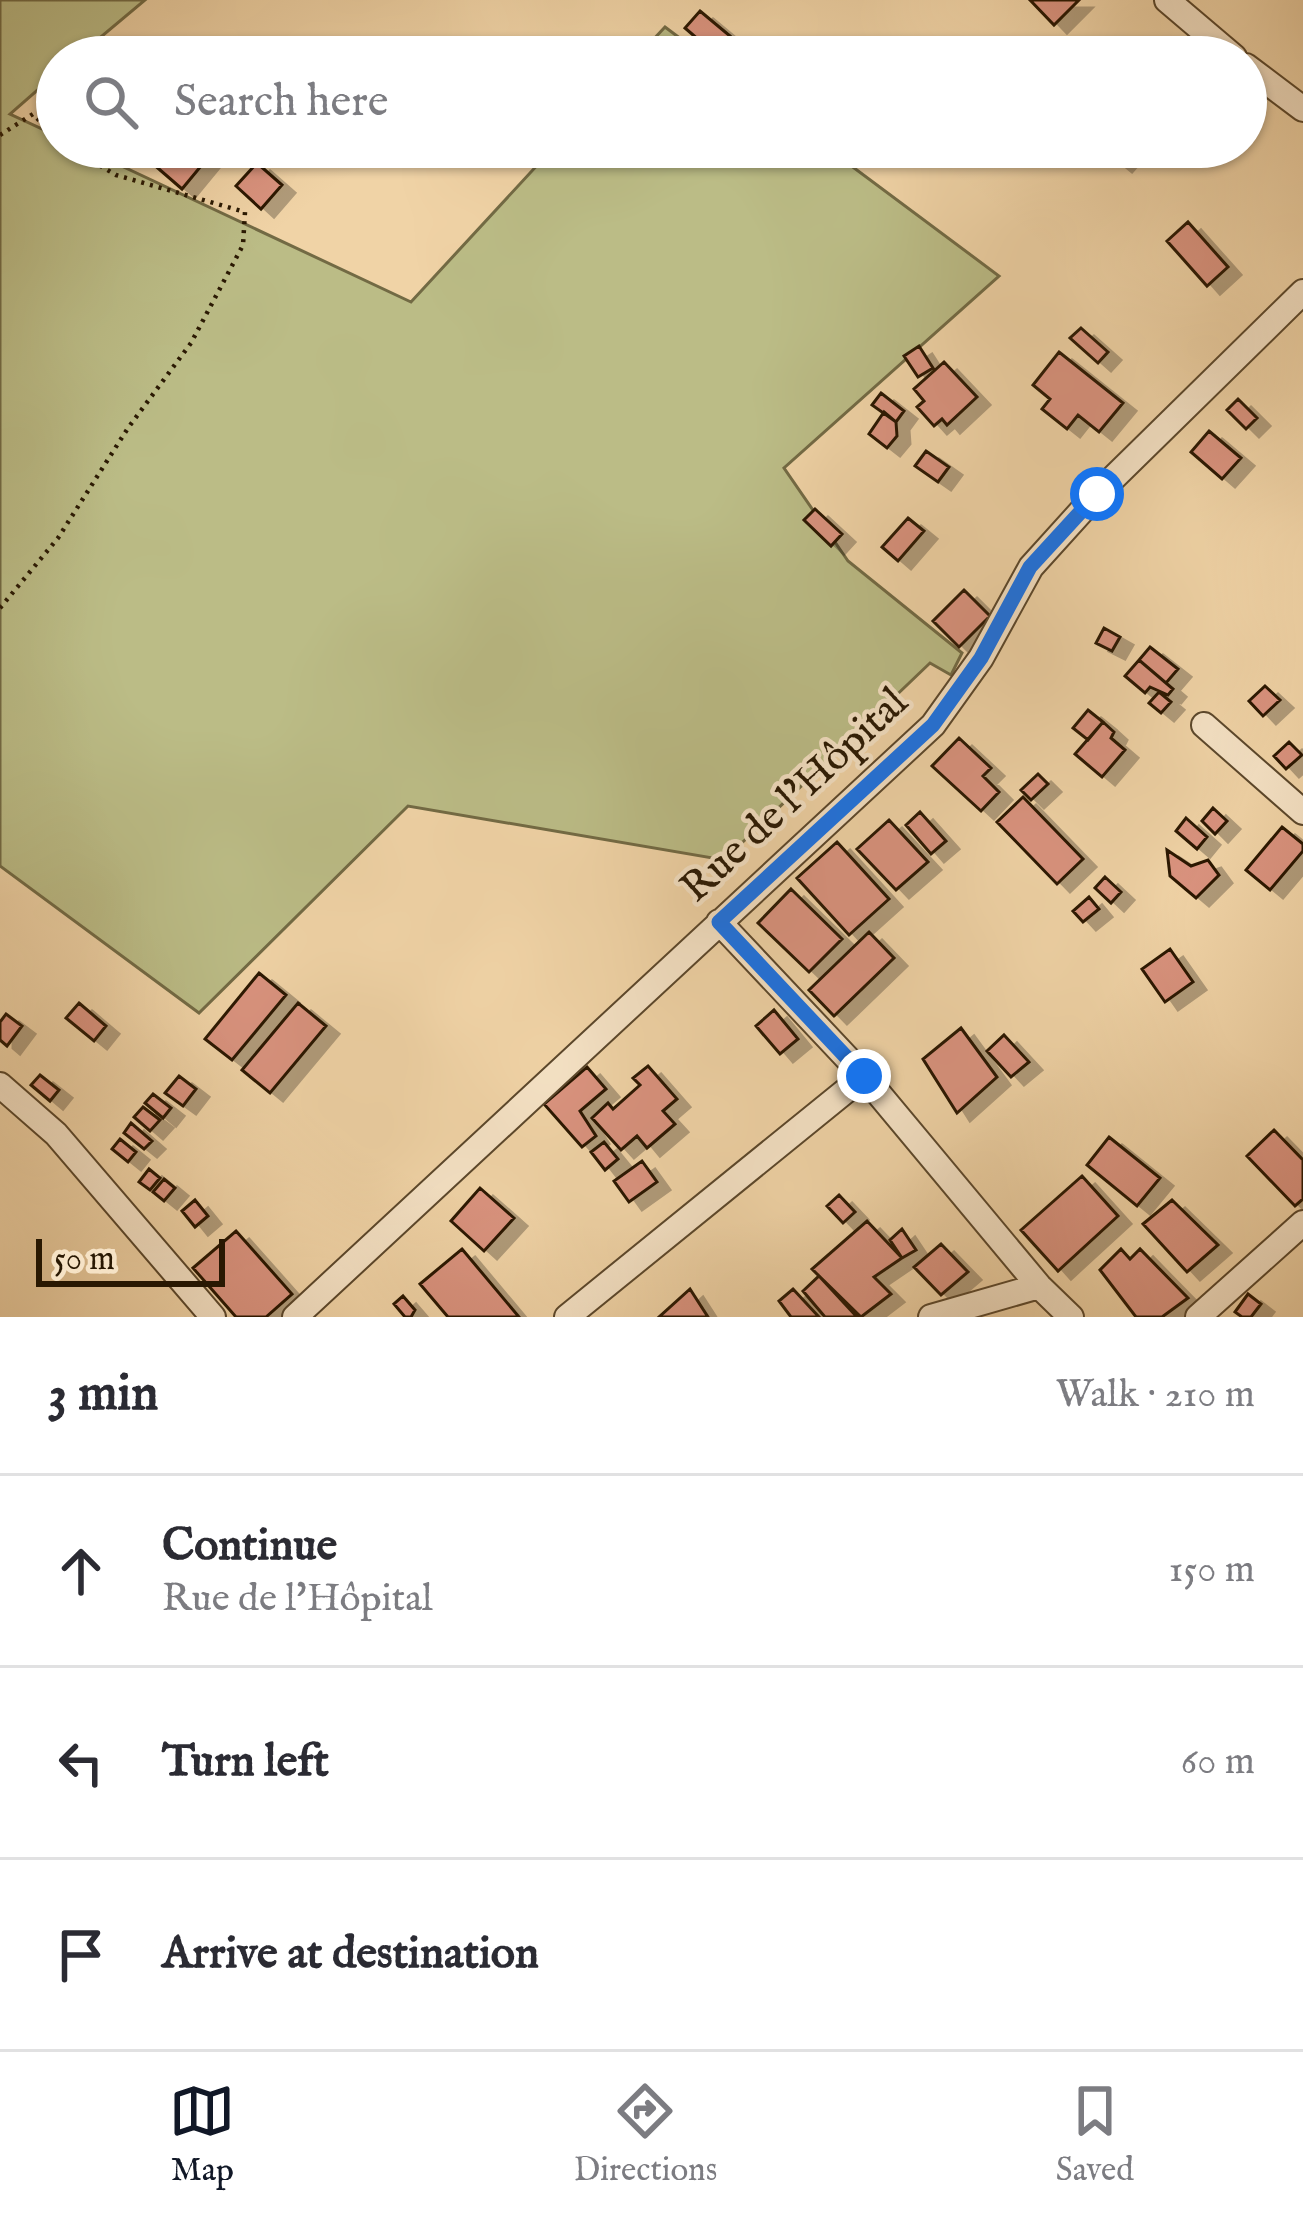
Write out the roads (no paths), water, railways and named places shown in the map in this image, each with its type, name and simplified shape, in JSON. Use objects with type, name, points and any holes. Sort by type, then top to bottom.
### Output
[{"type":"street","points":[[1167,0],[1209,36]]},
{"type":"street","points":[[1267,82],[1303,109]]},
{"type":"street","name":"Rue de l'Hôpital","points":[[295,1317],[933,725],[981,658],[1030,567],[1097,494],[1303,292]]},
{"type":"street","points":[[1204,725],[1303,812]]},
{"type":"street","points":[[719,922],[864,1076],[1039,1286],[1071,1317]]},
{"type":"street","points":[[568,1317],[864,1076]]},
{"type":"street","points":[[0,1085],[56,1134],[213,1317]]},
{"type":"street","points":[[1198,1317],[1303,1223]]},
{"type":"street","points":[[931,1317],[1039,1286]]}]
